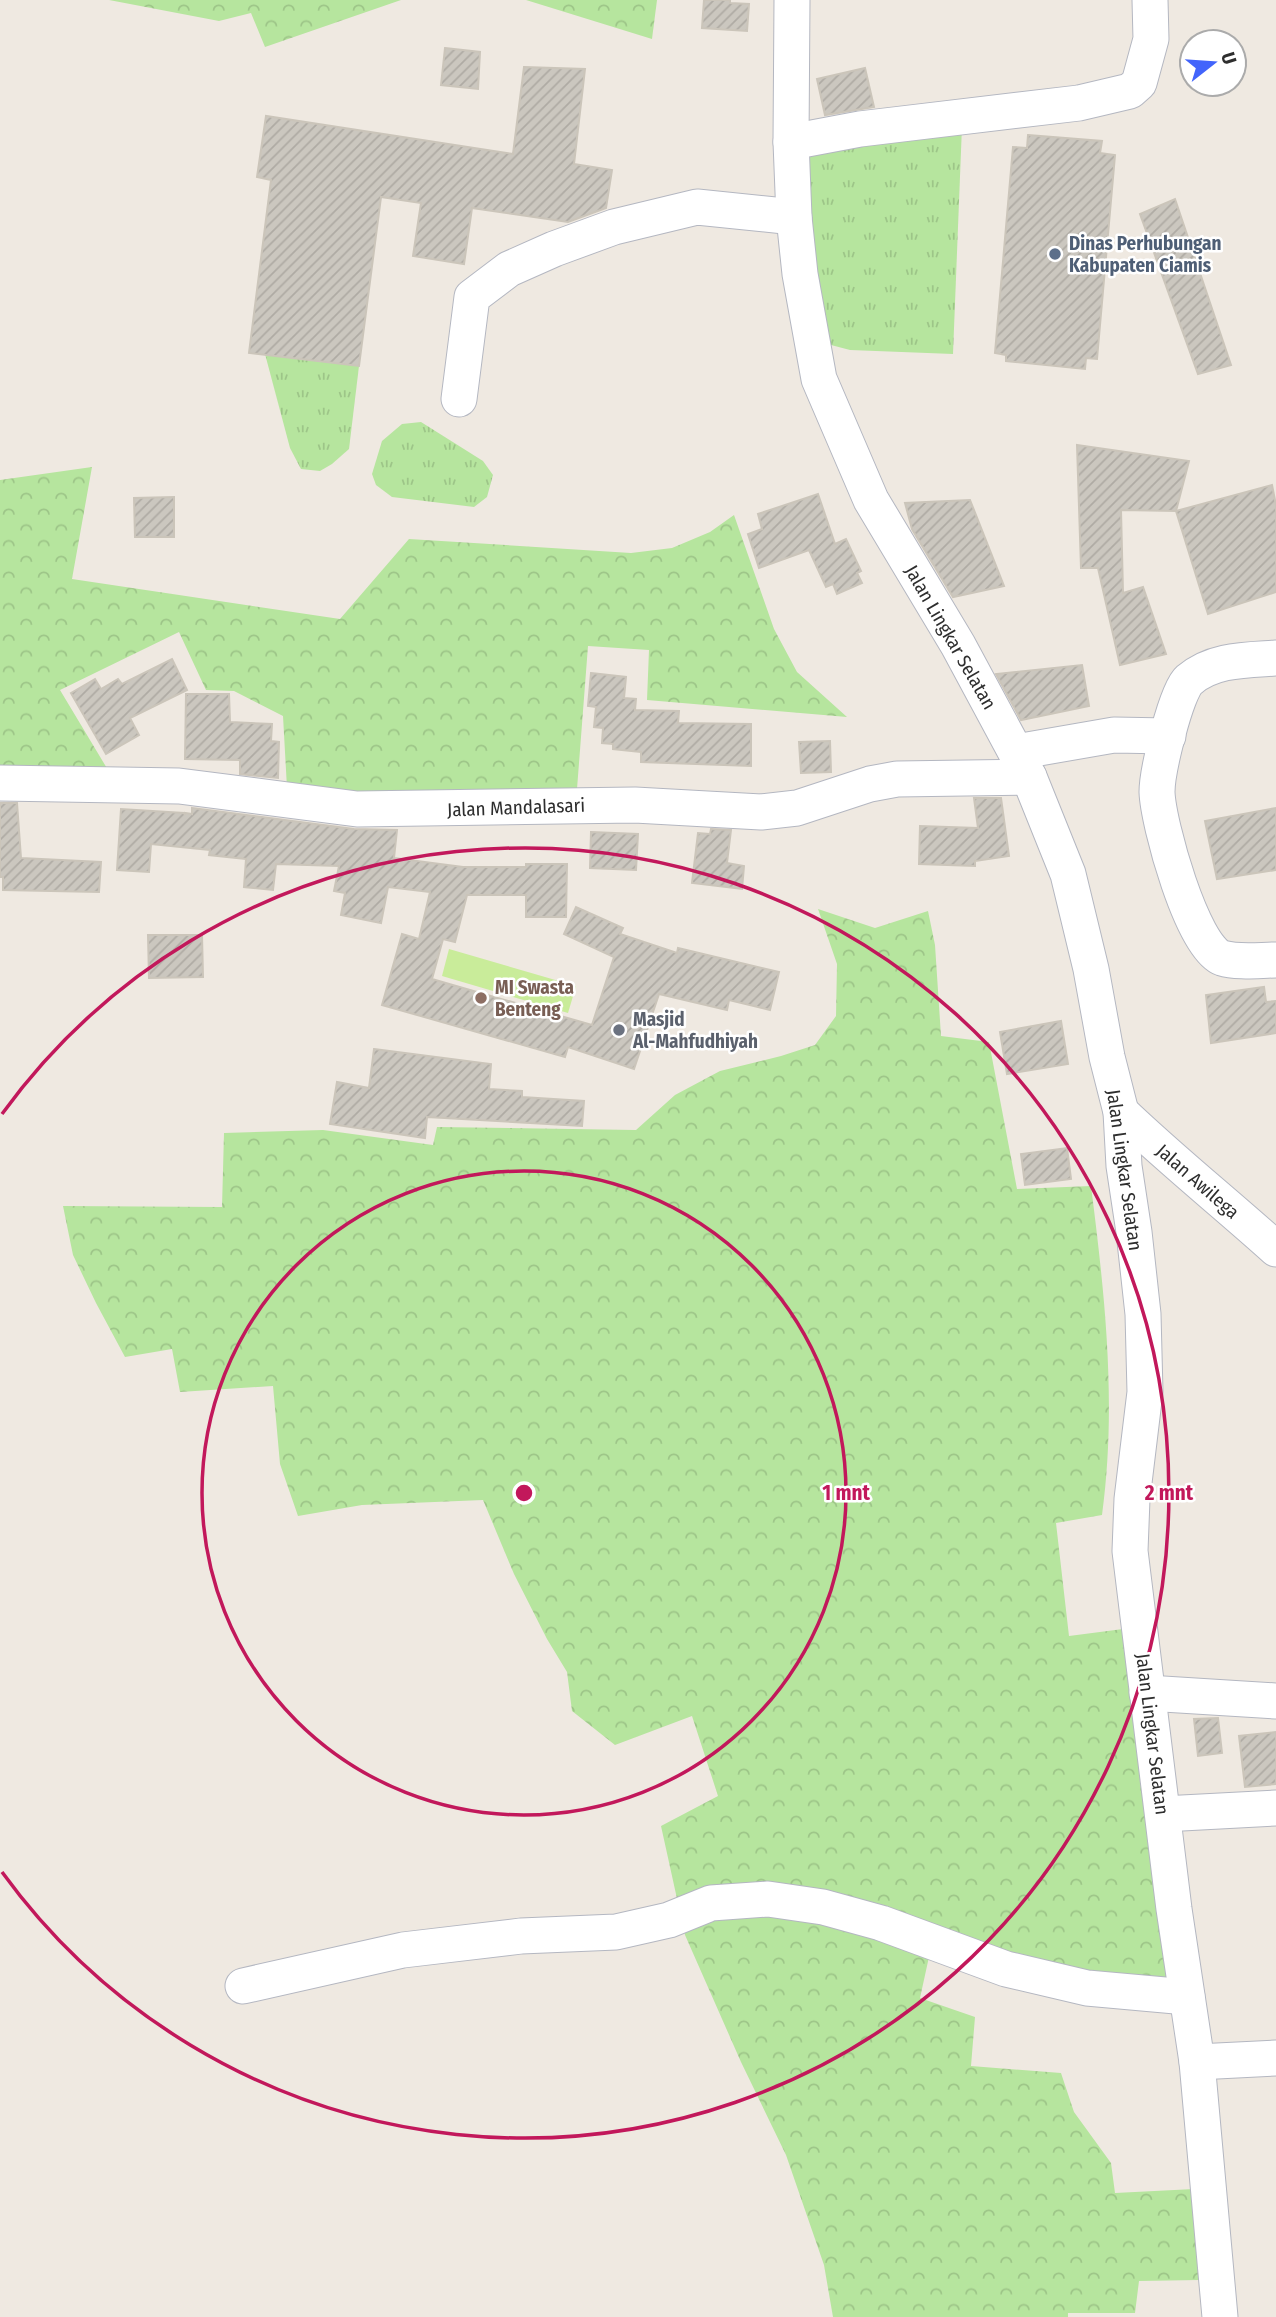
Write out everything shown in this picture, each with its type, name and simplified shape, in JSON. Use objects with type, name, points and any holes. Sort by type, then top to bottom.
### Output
[{"type":"street","name":"Jalan Lingkar Selatan","points":[[792,0],[791,142],[794,217],[800,274],[819,379],[871,500],[958,645],[1022,765],[1068,874],[1121,1112],[1124,1166],[1143,1314],[1145,1392],[1132,1499],[1130,1550],[1197,2062],[1220,2317]]},
{"type":"street","points":[[791,142],[860,129],[1079,103],[1130,91],[1139,83],[1152,39],[1150,0]]},
{"type":"street","points":[[459,400],[472,297],[509,269],[614,226],[697,207],[794,217]]},
{"type":"street","points":[[1276,658],[1226,661],[1188,681],[1182,688],[1168,736],[1157,791],[1162,828],[1176,878],[1209,947],[1222,958],[1276,960]]},
{"type":"street","name":"Jalan Mandalasari","points":[[0,783],[179,786],[357,809],[635,804],[761,812],[797,808],[870,784],[897,779],[1022,765],[1114,735],[1168,736]]},
{"type":"street","name":"Jalan Awilega","points":[[1121,1112],[1165,1154],[1276,1249]]},
{"type":"street","points":[[1147,1693],[1276,1701]]},
{"type":"street","points":[[1163,1814],[1276,1808]]},
{"type":"street","points":[[243,1986],[403,1950],[522,1936],[616,1932],[669,1920],[711,1903],[768,1899],[823,1907],[881,1923],[1020,1973],[1087,1988],[1187,1997]]},
{"type":"street","points":[[1197,2062],[1276,2058]]},
{"type":"green space","points":[[109,0],[401,0],[265,47],[251,13],[219,21]]},
{"type":"green space","points":[[526,0],[657,0],[652,39]]},
{"type":"green space","points":[[962,126],[953,354],[850,350],[831,345],[817,327],[800,152]]},
{"type":"green space","points":[[265,354],[359,366],[349,449],[320,471],[301,469],[290,448]]},
{"type":"green space","points":[[421,422],[483,461],[493,475],[487,497],[474,507],[392,497],[376,485],[372,474],[382,441],[402,424]]},
{"type":"green space","points":[[92,467],[72,579],[340,619],[409,539],[631,553],[672,548],[710,532],[734,515],[774,629],[797,672],[847,717],[647,700],[649,650],[588,646],[576,802],[287,788],[283,716],[234,691],[206,690],[179,632],[60,690],[108,770],[0,768],[0,480]]},
{"type":"green space","points":[[818,909],[875,928],[928,911],[935,945],[941,1036],[989,1042],[1017,1189],[1091,1186],[1105,1309],[1109,1392],[1109,1433],[1102,1515],[1056,1523],[1069,1636],[1123,1629],[1171,1986],[1086,1974],[934,1934],[920,1998],[975,2017],[971,2066],[1061,2073],[1074,2112],[1111,2163],[1115,2193],[1194,2189],[1199,2280],[1139,2281],[1135,2313],[1068,2313],[1068,2317],[833,2317],[824,2265],[786,2155],[685,1935],[661,1826],[718,1796],[692,1716],[615,1745],[572,1711],[567,1672],[514,1574],[483,1500],[362,1505],[298,1516],[280,1464],[273,1386],[180,1392],[172,1349],[125,1357],[73,1255],[63,1206],[222,1207],[224,1133],[323,1130],[433,1145],[437,1127],[636,1130],[675,1095],[720,1071],[815,1045],[836,1016],[837,964]]},
{"type":"green space","points":[[449,949],[576,986],[568,1013],[442,976]]},
{"type":"building","points":[[704,0],[730,0],[730,3],[749,4],[747,31],[702,28]]},
{"type":"building","points":[[445,48],[480,52],[478,89],[441,85]]},
{"type":"building","points":[[524,67],[585,69],[574,164],[612,170],[606,208],[568,222],[472,208],[464,264],[413,256],[421,203],[381,197],[359,366],[249,353],[271,180],[257,177],[266,116],[513,154]]},
{"type":"building","points":[[865,68],[874,107],[825,115],[817,79]]},
{"type":"building","name":"Dinas Perhubungan Kabupaten Ciamis","points":[[1028,135],[1102,141],[1100,153],[1115,155],[1097,359],[1086,358],[1085,369],[1006,361],[1006,355],[995,353],[1013,147],[1027,148]]},
{"type":"building","points":[[1175,199],[1231,365],[1198,374],[1140,214]]},
{"type":"building","points":[[1077,445],[1189,461],[1176,511],[1121,510],[1123,593],[1143,587],[1166,654],[1120,665],[1098,568],[1081,568]]},
{"type":"building","points":[[1272,485],[1276,505],[1276,592],[1208,614],[1176,511]]},
{"type":"building","points":[[818,494],[835,544],[846,539],[861,571],[857,573],[862,583],[837,594],[833,584],[826,587],[809,550],[759,568],[748,534],[762,529],[758,514]]},
{"type":"building","points":[[174,497],[174,537],[135,537],[134,498]]},
{"type":"building","points":[[970,500],[1004,586],[953,597],[912,529],[905,503]]},
{"type":"building","points":[[172,659],[187,690],[130,718],[139,735],[106,754],[71,693],[95,679],[101,689],[118,679],[122,684]]},
{"type":"building","points":[[1082,665],[1089,706],[1021,720],[996,674]]},
{"type":"building","points":[[591,673],[626,677],[624,698],[636,699],[635,710],[679,711],[678,723],[751,724],[751,766],[641,762],[641,752],[613,749],[613,744],[602,743],[603,728],[594,727],[596,707],[588,706]]},
{"type":"building","points":[[186,694],[229,694],[230,722],[272,724],[271,741],[279,742],[278,778],[240,774],[240,760],[185,759]]},
{"type":"building","points":[[830,741],[831,772],[801,773],[799,742]]},
{"type":"building","points":[[974,798],[1001,798],[1009,856],[975,861],[975,866],[919,864],[920,826],[978,828]]},
{"type":"building","points":[[0,803],[17,803],[21,858],[101,862],[99,892],[3,890],[3,877],[0,877]]},
{"type":"building","points":[[192,808],[354,829],[397,830],[394,858],[463,867],[567,864],[566,917],[526,917],[526,895],[467,895],[455,942],[443,939],[432,979],[592,1025],[614,957],[564,934],[576,907],[623,928],[620,934],[677,953],[678,948],[779,972],[770,1010],[729,1000],[727,1010],[659,994],[634,1069],[568,1047],[565,1057],[382,1005],[402,934],[419,939],[430,892],[388,887],[381,923],[341,915],[345,893],[334,891],[339,866],[276,864],[273,890],[244,887],[246,859],[209,855],[210,850],[151,844],[149,872],[117,870],[121,809],[185,815],[192,814]]},
{"type":"building","points":[[1276,808],[1276,870],[1217,879],[1205,821]]},
{"type":"building","points":[[711,829],[731,830],[727,863],[744,866],[742,889],[692,883],[698,833],[710,834]]},
{"type":"building","points":[[591,832],[638,834],[636,870],[590,868]]},
{"type":"building","points":[[148,935],[202,935],[203,977],[149,978]]},
{"type":"building","points":[[1264,987],[1266,1002],[1276,1001],[1276,1033],[1211,1043],[1206,995]]},
{"type":"building","points":[[1061,1021],[1068,1064],[1007,1074],[1000,1032]]},
{"type":"building","points":[[374,1049],[491,1064],[489,1089],[522,1091],[522,1097],[584,1101],[582,1126],[427,1117],[425,1138],[330,1124],[337,1082],[369,1088]]},
{"type":"building","points":[[1067,1148],[1071,1179],[1025,1185],[1021,1154]]},
{"type":"building","points":[[1218,1718],[1222,1753],[1198,1756],[1194,1719]]},
{"type":"building","points":[[1276,1732],[1276,1784],[1245,1787],[1239,1736]]},
{"type":"place","name":"Dinas Perhubungan Kabupaten Ciamis","points":[[1055,254]]},
{"type":"place","name":"MI Swasta Benteng","points":[[481,998]]},
{"type":"place","name":"Masjid Al-Mahfudhiyah","points":[[619,1030]]}]
